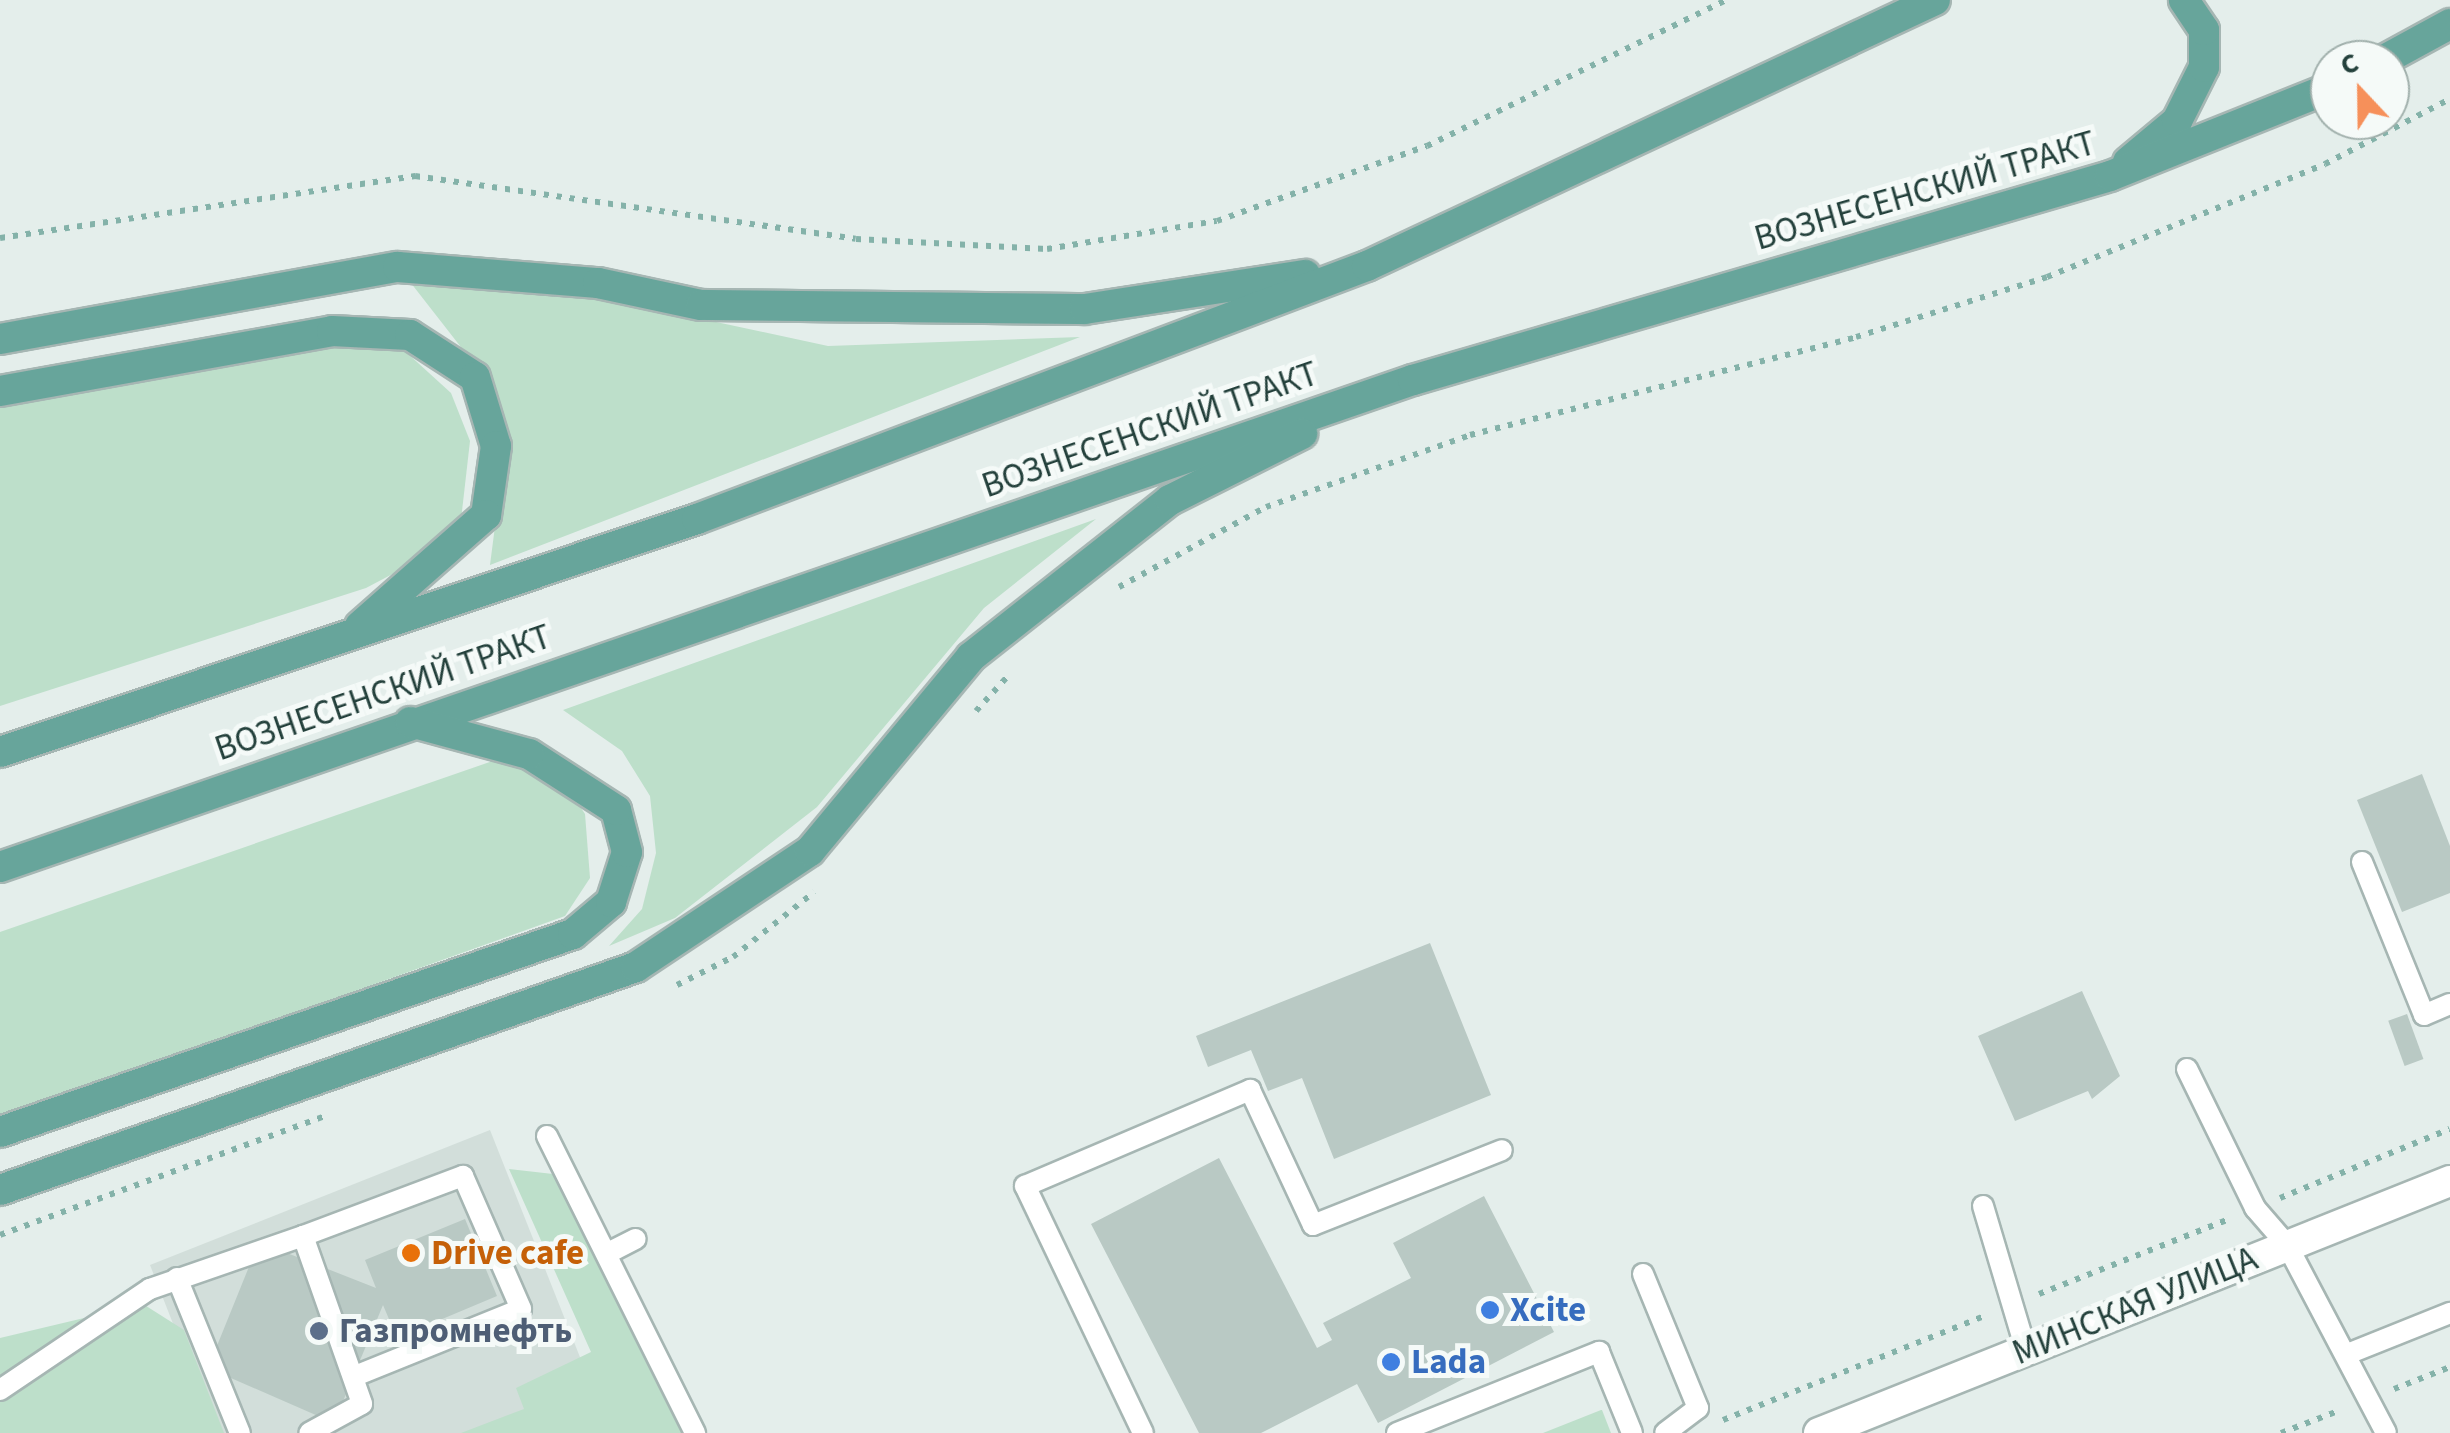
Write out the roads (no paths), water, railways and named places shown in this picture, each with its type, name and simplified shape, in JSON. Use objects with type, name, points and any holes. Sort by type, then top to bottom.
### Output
[{"type":"main road","name":"ВОЗНЕСЕНСКИЙ ТРАКТ","points":[[0,752],[697,519],[1367,266],[1935,0]]},
{"type":"main road","points":[[2110,176],[2177,121],[2204,67],[2204,30],[2184,0]]},
{"type":"main road","points":[[2410,46],[2450,24]]},
{"type":"main road","name":"ВОЗНЕСЕНСКИЙ ТРАКТ","points":[[0,868],[410,722],[1413,380],[2110,176],[2310,96]]},
{"type":"main road","points":[[0,339],[398,267],[598,283],[701,305],[1085,308],[1367,266]]},
{"type":"main road","points":[[0,391],[332,331],[410,335],[475,377],[496,446],[486,515],[350,636]]},
{"type":"main road","points":[[0,1190],[636,967],[810,851],[970,657],[1170,500],[1413,380]]},
{"type":"main road","points":[[0,1132],[573,934],[610,902],[627,852],[616,810],[529,754],[410,722]]},
{"type":"street","name":"МИНСКАЯ УЛИЦА","points":[[1820,1433],[2450,1181]]},
{"type":"lane","points":[[2362,862],[2424,1015],[2450,1004]]},
{"type":"lane","points":[[2187,1068],[2255,1208],[2288,1245],[2350,1353],[2386,1433]]},
{"type":"lane","points":[[1143,1433],[1025,1186],[1250,1090],[1314,1226],[1502,1150]]},
{"type":"lane","points":[[548,1136],[694,1433]]},
{"type":"lane","points":[[0,1390],[177,1278],[463,1176],[521,1309],[353,1377]]},
{"type":"lane","points":[[1984,1206],[2009,1306],[2026,1350]]},
{"type":"lane","points":[[303,1236],[362,1404],[309,1433]]},
{"type":"lane","points":[[608,1253],[636,1239]]},
{"type":"lane","points":[[1643,1274],[1698,1408],[1665,1433]]},
{"type":"lane","points":[[177,1278],[240,1433]]},
{"type":"lane","points":[[2350,1353],[2450,1313]]},
{"type":"lane","points":[[1397,1433],[1599,1352],[1632,1433]]},
{"type":"place","name":"Drive cafe","points":[[411,1253]]},
{"type":"place","name":"Xcite","points":[[1490,1310]]},
{"type":"place","name":"Газпромнефть","points":[[319,1331]]},
{"type":"place","name":"Lada","points":[[1391,1362]]}]
